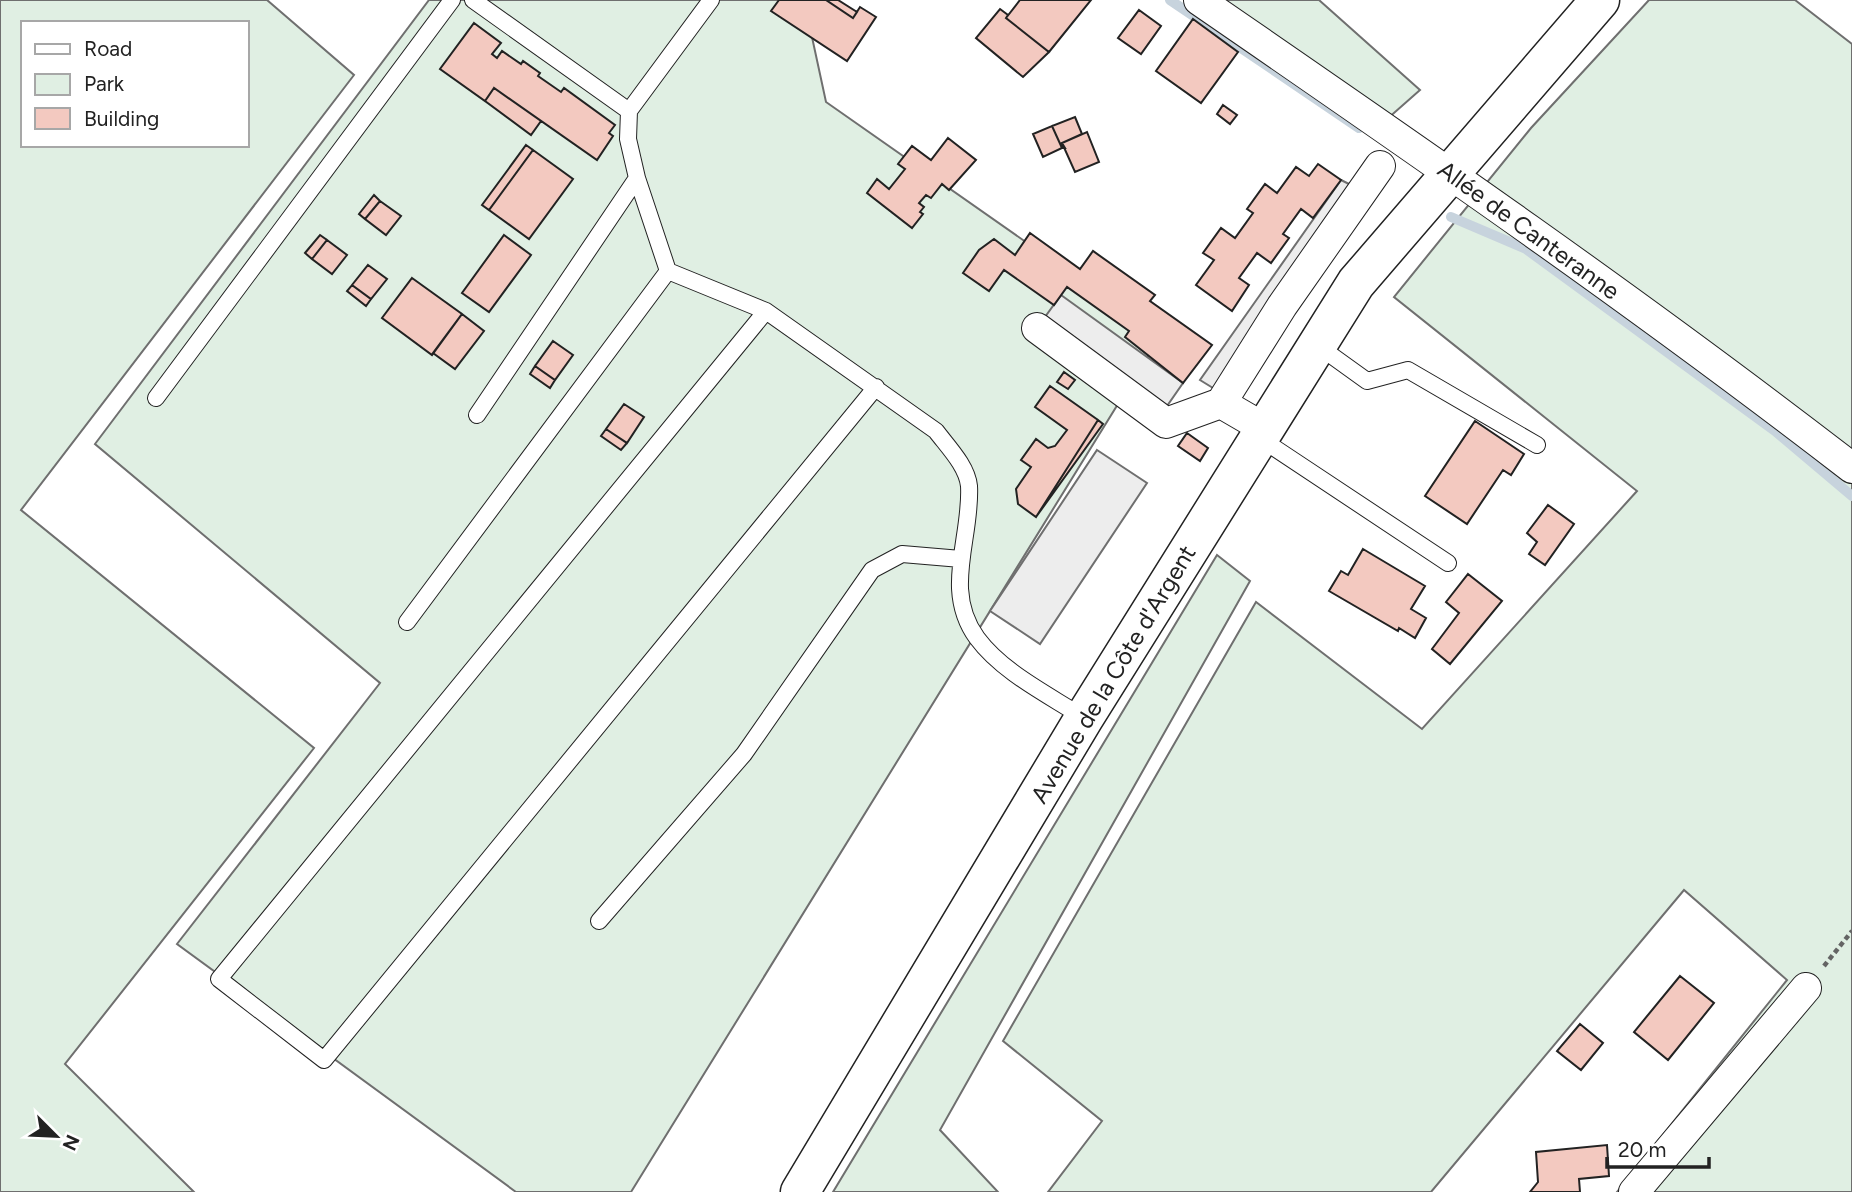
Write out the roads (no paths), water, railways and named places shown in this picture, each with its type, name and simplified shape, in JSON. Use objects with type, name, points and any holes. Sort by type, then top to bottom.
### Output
[{"type":"main road","name":"Avenue de la Côte d'Argent","points":[[800,1192],[1084,718],[1315,344],[1356,283],[1600,0]]},
{"type":"street","name":"Allée de Canteranne","points":[[1199,0],[1449,172],[1740,381],[1852,468]]},
{"type":"street","points":[[1037,328],[1166,423],[1221,403],[1282,306],[1380,166]]},
{"type":"street","points":[[1221,403],[1261,432]]},
{"type":"street","points":[[1634,1192],[1806,988]]},
{"type":"lane","points":[[156,398],[452,0]]},
{"type":"lane","points":[[473,0],[629,111]]},
{"type":"lane","points":[[667,271],[637,178],[628,139],[629,111],[711,0]]},
{"type":"lane","points":[[477,415],[637,178]]},
{"type":"lane","points":[[667,271],[766,311],[936,432],[958,459],[969,485],[961,559],[961,607],[977,637],[996,659],[1084,718]]},
{"type":"lane","points":[[407,622],[667,271]]},
{"type":"lane","points":[[766,311],[219,979],[324,1060],[876,387]]},
{"type":"lane","points":[[1315,344],[1367,381],[1408,370],[1537,444]]},
{"type":"lane","points":[[1261,432],[1448,563]]},
{"type":"lane","points":[[599,921],[744,754],[872,570],[902,554],[961,559]]},
{"type":"waterway","points":[[1170,0],[1359,128]]},
{"type":"waterway","points":[[1451,217],[1526,249],[1775,431],[1852,496]]}]
